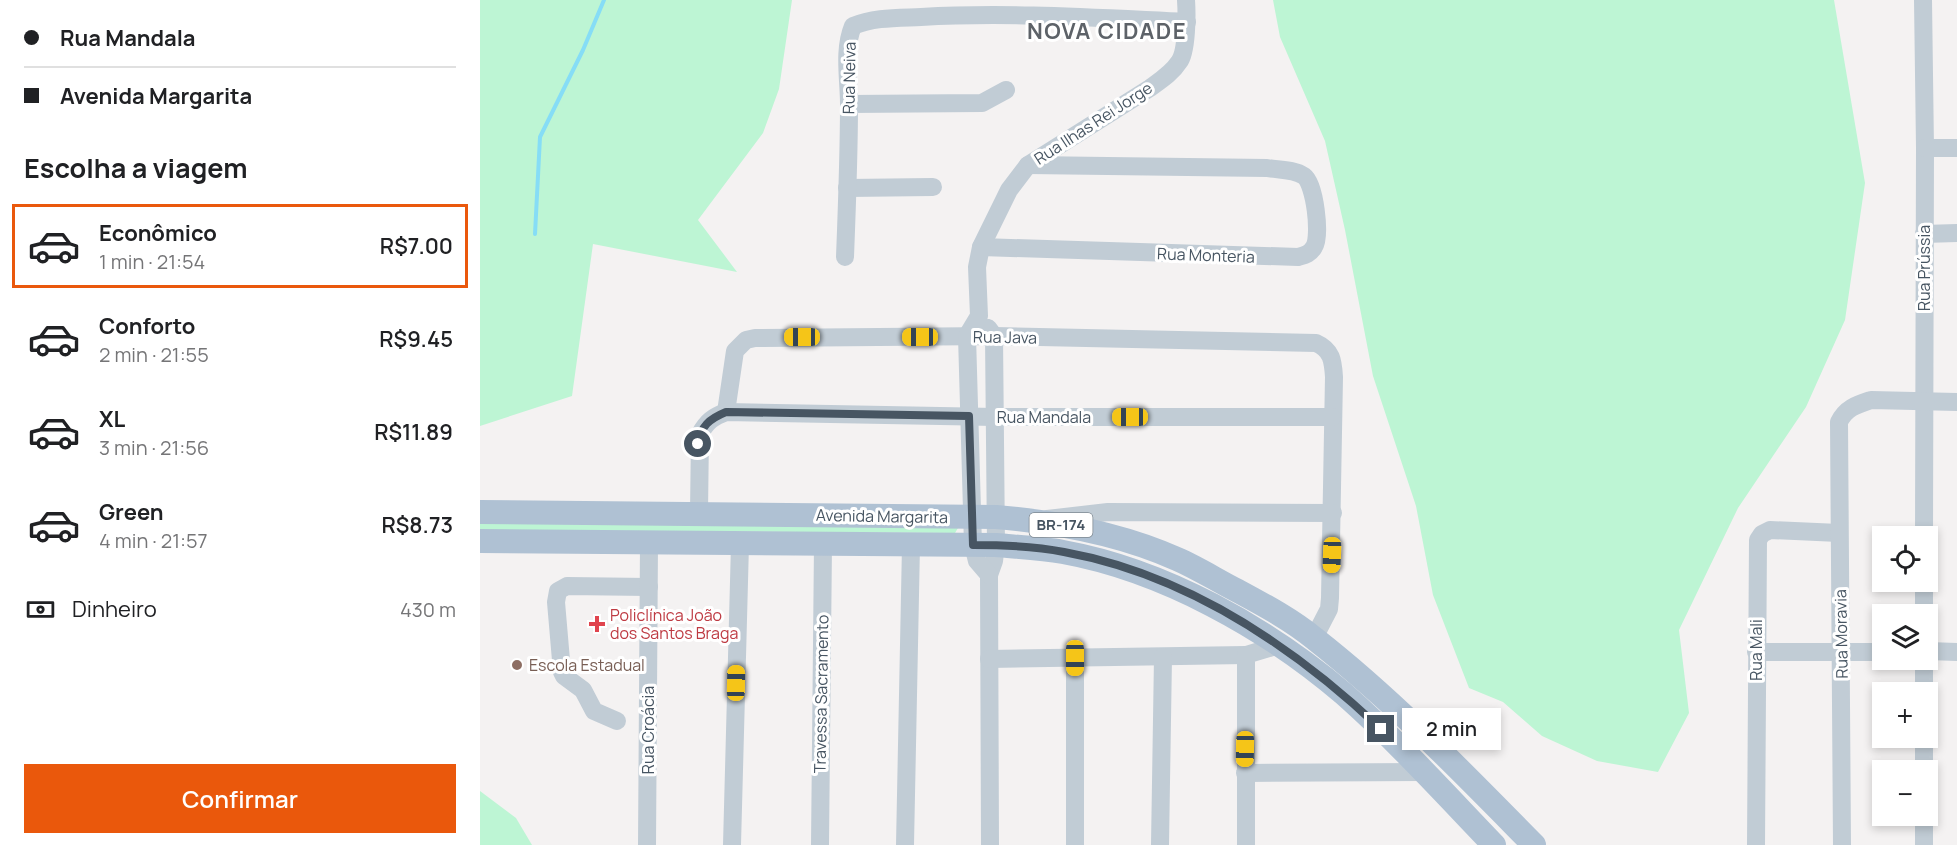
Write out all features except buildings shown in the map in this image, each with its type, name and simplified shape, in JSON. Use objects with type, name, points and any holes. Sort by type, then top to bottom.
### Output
[{"type":"main road","name":"Avenida Margarita","points":[[480,512],[996,517],[1035,520],[1073,527],[1150,549],[1178,559],[1261,604],[1314,638],[1430,739],[1534,845]]},
{"type":"main road","name":"Avenida Margarita","points":[[480,541],[984,545],[1062,551],[1088,557],[1150,577],[1200,599],[1279,645],[1345,695],[1494,845]]},
{"type":"street","name":"Rua Ilhas Rei Jorge","points":[[979,316],[977,267],[981,247],[1009,190],[1028,165],[1169,74],[1181,60],[1187,22],[1186,0]]},
{"type":"street","name":"Rua Prússia","points":[[1923,0],[1924,526]]},
{"type":"street","points":[[1015,8],[1098,9],[1187,22]]},
{"type":"street","name":"Rua Neiva","points":[[845,257],[848,51],[849,37],[854,26],[878,20],[1015,8]]},
{"type":"street","points":[[849,104],[982,103],[1006,90]]},
{"type":"street","points":[[1925,148],[1957,148]]},
{"type":"street","name":"Rua Monteria","points":[[981,247],[1298,257],[1308,254],[1317,238],[1310,184],[1304,176],[1295,172],[1267,168],[1028,165]]},
{"type":"street","points":[[847,188],[933,187]]},
{"type":"street","points":[[1924,234],[1957,233]]},
{"type":"street","points":[[984,545],[972,517],[967,336],[979,316],[994,336],[996,517],[984,545],[977,561],[989,575],[990,845]]},
{"type":"street","name":"Rua Java","points":[[726,412],[735,351],[746,340],[756,338],[994,336],[1316,344],[1323,346],[1333,360],[1332,417]]},
{"type":"street","name":"Rua Moravia","points":[[1842,845],[1839,422],[1845,411],[1871,400],[1923,403]]},
{"type":"street","points":[[1923,403],[1957,402]]},
{"type":"street","points":[[699,513],[698,444],[700,434],[705,424],[712,418],[726,412]]},
{"type":"street","name":"Rua Mandala","points":[[726,412],[995,417],[1332,417]]},
{"type":"street","points":[[1314,638],[1329,609],[1333,513],[1332,417]]},
{"type":"street","points":[[1035,520],[1108,512],[1333,513]]},
{"type":"street","name":"Rua Mali","points":[[1756,845],[1758,540],[1762,534],[1770,531],[1839,533]]},
{"type":"street","name":"Rua Croácia","points":[[647,845],[649,543]]},
{"type":"street","points":[[732,845],[740,544]]},
{"type":"street","name":"Travessa Sacramento","points":[[820,845],[823,544]]},
{"type":"street","points":[[905,845],[911,545]]},
{"type":"street","points":[[617,721],[594,711],[583,690],[562,672],[556,602],[558,591],[567,586],[649,587]]},
{"type":"street","points":[[989,659],[1246,655],[1279,645]]},
{"type":"street","points":[[1938,651],[1957,652]]},
{"type":"street","points":[[1756,652],[1872,652]]},
{"type":"street","points":[[1246,655],[1246,845]]},
{"type":"street","points":[[1160,845],[1163,657]]},
{"type":"street","points":[[1075,658],[1075,845]]},
{"type":"street","points":[[1245,772],[1423,772]]},
{"type":"street","points":[[1924,826],[1924,845]]},
{"type":"green space","points":[[480,0],[792,0],[779,89],[763,133],[698,220],[737,272],[593,244],[572,396],[480,426]]},
{"type":"green space","points":[[1273,0],[1834,0],[1865,183],[1845,320],[1806,407],[1738,508],[1679,630],[1689,713],[1658,772],[1597,761],[1542,736],[1503,702],[1469,688],[1433,595],[1416,506],[1373,376],[1325,141],[1280,37]]},
{"type":"green space","points":[[480,518],[958,528],[955,533],[480,530]]},
{"type":"green space","points":[[480,791],[516,818],[532,845],[480,845]]},
{"type":"waterway","points":[[535,234],[540,137],[583,50],[604,0]]},
{"type":"place","name":"Policlínica João dos Santos Braga","points":[[597,624]]},
{"type":"place","name":"Escola Estadual","points":[[517,665]]},
{"type":"district","name":"NOVA CIDADE","points":[[1107,31]]},
{"type":"route","points":[[698,444],[705,424],[726,412],[969,416],[973,545],[1028,547],[1088,557],[1150,577],[1200,599],[1279,645],[1345,695],[1381,729]]}]
